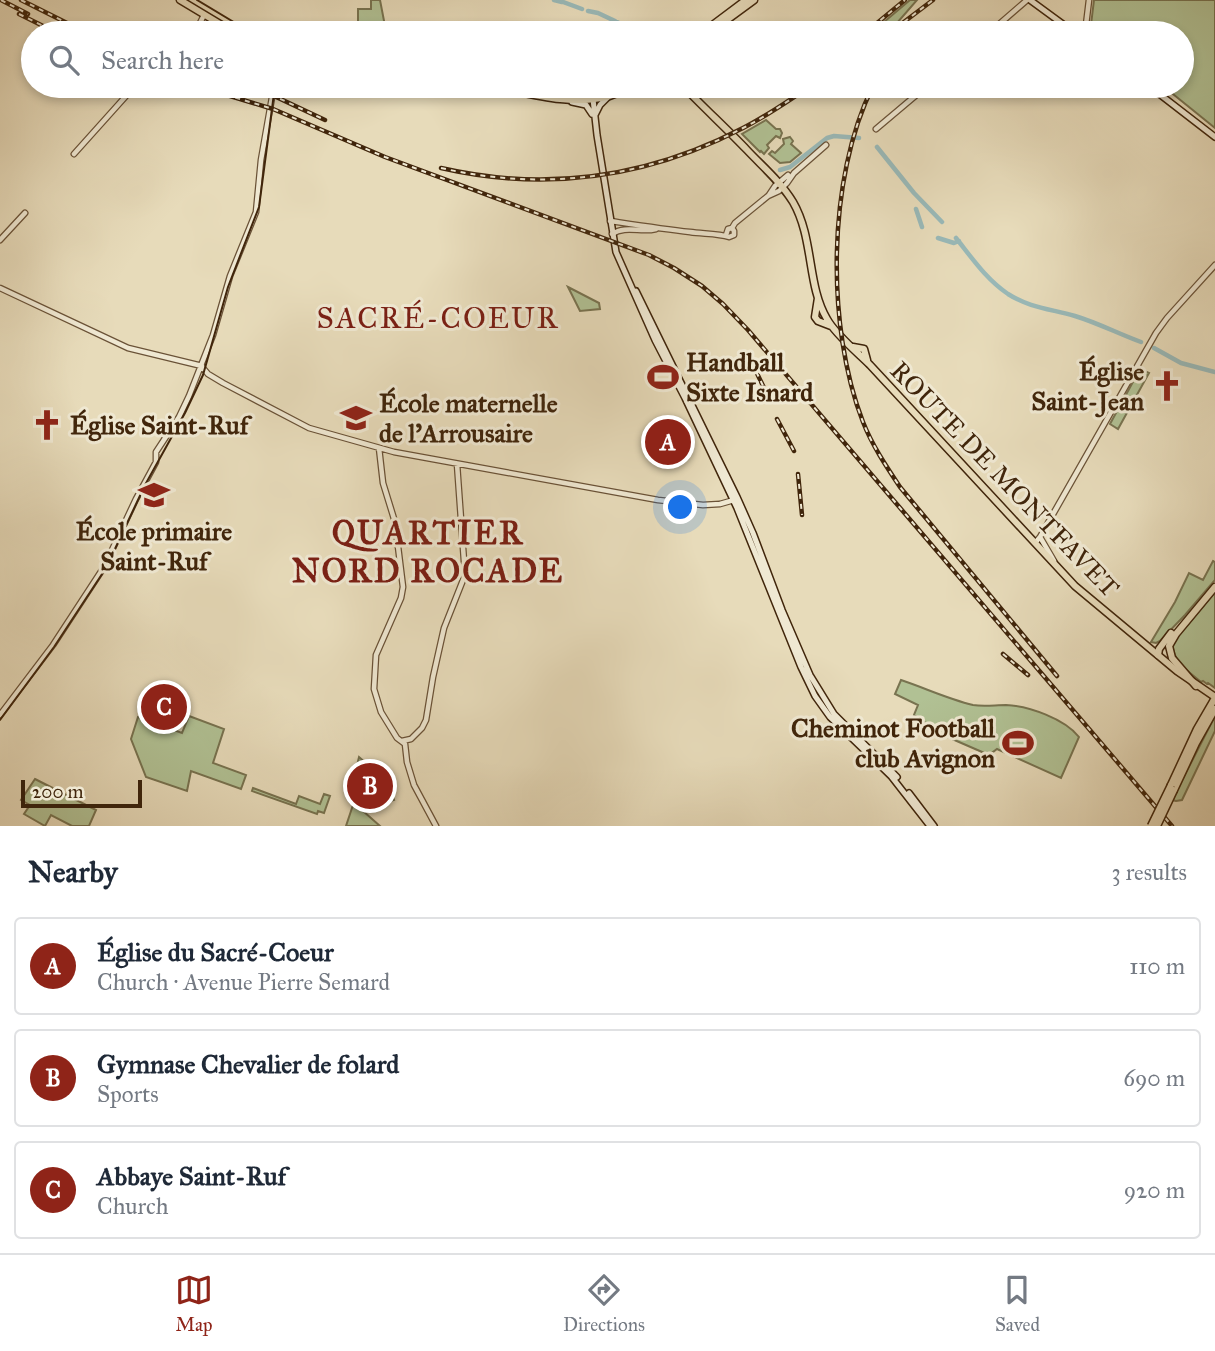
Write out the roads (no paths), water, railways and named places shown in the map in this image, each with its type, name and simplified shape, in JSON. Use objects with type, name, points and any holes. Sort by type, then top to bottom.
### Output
[{"type":"main road","points":[[180,0],[214,21]]},
{"type":"main road","points":[[718,21],[746,0]]},
{"type":"main road","points":[[725,21],[754,0]]},
{"type":"main road","points":[[1028,0],[1058,21]]},
{"type":"main road","points":[[552,98],[586,105],[594,118]]},
{"type":"main road","points":[[563,99],[573,98]]},
{"type":"main road","points":[[592,98],[616,252],[735,498],[815,696],[831,719],[891,776],[932,826]]},
{"type":"main road","points":[[594,118],[601,103],[607,98]]},
{"type":"main road","points":[[694,98],[769,172],[790,198]]},
{"type":"main road","points":[[1165,98],[1215,137]]},
{"type":"main road","name":"ROUTE DE MONTFAVET","points":[[790,198],[806,235],[820,310],[815,317],[818,321],[824,320],[859,351],[1084,594],[1214,702]]},
{"type":"main road","points":[[1158,655],[1159,649],[1168,638],[1215,586]]},
{"type":"main road","points":[[1158,655],[1165,652],[1175,634],[1215,586]]},
{"type":"main road","points":[[1150,649],[1168,638]]},
{"type":"main road","points":[[1169,646],[1172,658],[1196,685]]},
{"type":"main road","points":[[1151,826],[1196,743],[1214,702]]},
{"type":"main road","points":[[1157,826],[1172,787]]},
{"type":"street","points":[[1003,21],[1028,0]]},
{"type":"street","points":[[1086,21],[1089,0]]},
{"type":"street","points":[[201,21],[204,15]]},
{"type":"street","points":[[74,153],[123,98]]},
{"type":"street","points":[[0,715],[53,645],[104,567],[155,459],[184,408],[202,366],[223,297],[256,212],[261,160],[272,98]]},
{"type":"street","points":[[876,129],[913,98]]},
{"type":"street","points":[[611,222],[733,236],[732,228],[735,223],[826,145]]},
{"type":"street","points":[[769,172],[781,176],[791,174]]},
{"type":"street","points":[[775,193],[780,185]]},
{"type":"street","points":[[768,196],[775,193],[790,198]]},
{"type":"street","points":[[0,240],[25,213]]},
{"type":"street","points":[[611,222],[621,229],[647,231],[657,228]]},
{"type":"street","points":[[612,234],[621,229]]},
{"type":"street","points":[[1035,543],[1167,318],[1215,265]]},
{"type":"street","points":[[0,288],[128,348],[202,366],[208,374],[309,428],[407,456],[658,500],[716,505],[735,498]]},
{"type":"street","points":[[379,448],[383,483],[394,522],[404,587],[378,650],[373,689],[381,712],[397,738],[406,746],[407,762],[414,785],[436,826]]},
{"type":"street","points":[[402,741],[411,739],[426,720],[444,628],[465,575],[457,464]]},
{"type":"street","points":[[1040,537],[1055,565]]},
{"type":"waterway","points":[[554,0],[562,2]]},
{"type":"waterway","points":[[563,2],[582,9]]},
{"type":"waterway","points":[[588,11],[615,21]]},
{"type":"waterway","points":[[780,170],[790,167],[827,138],[859,138]]},
{"type":"waterway","points":[[877,147],[914,193],[942,222]]},
{"type":"waterway","points":[[916,209],[922,227]]},
{"type":"waterway","points":[[938,238],[954,243],[959,241]]},
{"type":"waterway","points":[[956,238],[986,275],[1016,299],[1084,319],[1141,342]]},
{"type":"waterway","points":[[1154,348],[1181,363],[1215,372]]},
{"type":"tram line","points":[[197,0],[232,21]]},
{"type":"tram line","points":[[0,720],[54,647],[106,568],[145,485],[203,375],[228,287],[259,207],[273,98]]},
{"type":"railway","points":[[1,0],[28,14]]},
{"type":"railway","points":[[21,0],[63,21]]},
{"type":"railway","points":[[880,21],[905,0]]},
{"type":"railway","points":[[905,21],[933,0]]},
{"type":"railway","points":[[19,14],[33,21]]},
{"type":"railway","points":[[237,98],[273,109],[385,157],[649,255],[702,286],[748,330],[1172,826]]},
{"type":"railway","points":[[278,98],[325,120]]},
{"type":"railway","points":[[441,168],[519,179],[595,176],[633,169],[707,145],[752,123],[792,98]]},
{"type":"railway","points":[[868,98],[847,164],[837,253],[842,342],[863,422],[900,487],[1057,676]]},
{"type":"railway","points":[[752,363],[766,392]]},
{"type":"railway","points":[[777,419],[794,451]]},
{"type":"railway","points":[[798,474],[802,515]]},
{"type":"railway","points":[[1003,654],[1028,675]]},
{"type":"place","name":"Handball Sixte Isnard","points":[[663,377]]},
{"type":"place","name":"Église Saint-Jean","points":[[1167,386]]},
{"type":"place","name":"École maternelle de l'Arrousaire","points":[[356,418]]},
{"type":"place","name":"Église Saint-Ruf","points":[[47,425]]},
{"type":"place","name":"Église du Sacré-Coeur","points":[[668,442]]},
{"type":"place","name":"École primaire Saint-Ruf","points":[[154,495]]},
{"type":"place","name":"Abbaye Saint-Ruf","points":[[164,707]]},
{"type":"place","name":"Cheminot Football club Avignon","points":[[1018,743]]},
{"type":"place","name":"Gymnase Chevalier de folard","points":[[370,786]]},
{"type":"district","name":"SACRÉ-COEUR","points":[[438,318]]},
{"type":"district","name":"QUARTIER NORD ROCADE","points":[[428,551]]}]
